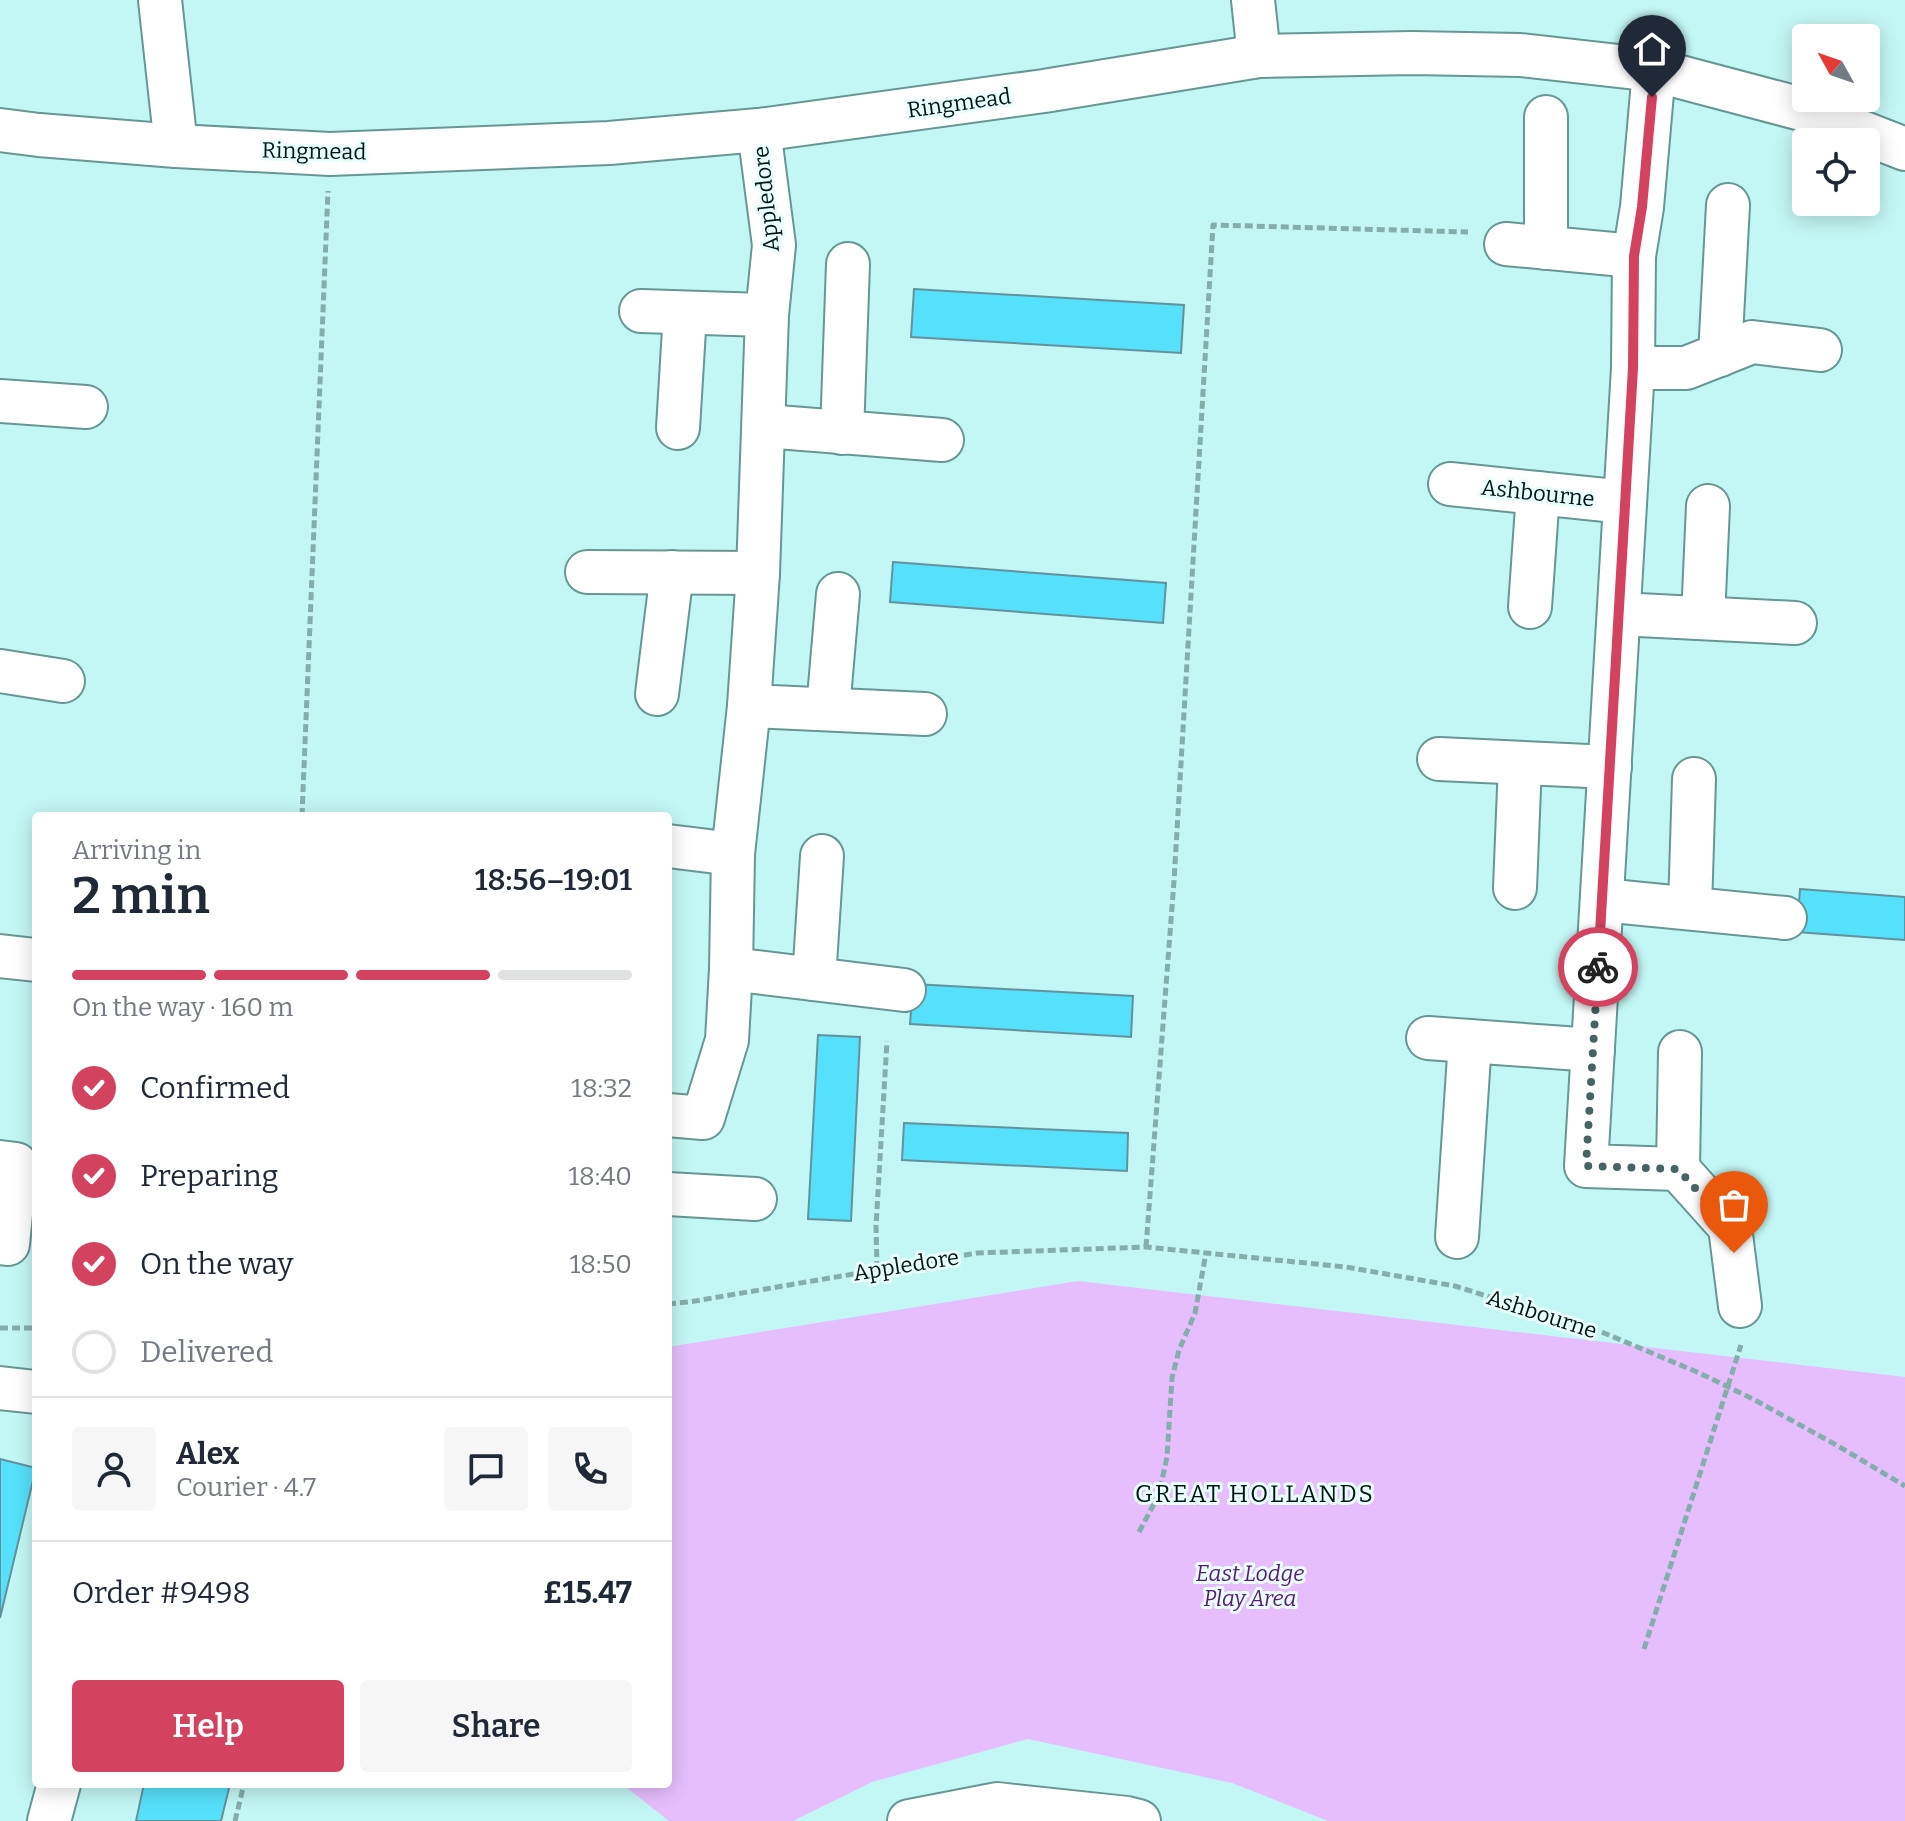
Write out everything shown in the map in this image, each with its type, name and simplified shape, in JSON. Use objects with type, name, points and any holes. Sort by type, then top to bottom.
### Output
[{"type":"street","points":[[160,0],[176,146]]},
{"type":"street","points":[[1253,0],[1259,56]]},
{"type":"street","name":"Ringmead","points":[[0,130],[176,146],[330,154],[609,143],[759,130],[1044,91],[1259,56],[1412,53],[1520,55],[1654,70],[1805,110],[1905,149]]},
{"type":"street","name":"Ashbourne","points":[[1654,70],[1642,207],[1634,256],[1633,368],[1586,1166],[1678,1169]]},
{"type":"street","points":[[1546,117],[1526,246],[1634,256]]},
{"type":"street","name":"Appledore","points":[[672,1115],[703,1118],[727,1040],[733,854],[749,706],[758,573],[767,315],[774,245],[759,130]]},
{"type":"street","points":[[1720,355],[1728,205]]},
{"type":"street","points":[[842,433],[848,264]]},
{"type":"street","points":[[641,311],[767,315]]},
{"type":"street","points":[[678,428],[685,313]]},
{"type":"street","points":[[1633,368],[1686,368],[1752,342],[1820,350]]},
{"type":"street","points":[[0,401],[86,407]]},
{"type":"street","points":[[765,426],[942,440]]},
{"type":"street","name":"Ashbourne","points":[[1450,484],[1625,502]]},
{"type":"street","points":[[1530,607],[1538,493]]},
{"type":"street","points":[[1703,618],[1708,506]]},
{"type":"street","points":[[587,572],[758,573]]},
{"type":"street","points":[[657,694],[672,572]]},
{"type":"street","points":[[828,709],[838,594]]},
{"type":"street","points":[[1619,614],[1795,623]]},
{"type":"street","points":[[0,671],[63,681]]},
{"type":"street","points":[[749,706],[925,714]]},
{"type":"street","points":[[1439,759],[1610,767]]},
{"type":"street","points":[[1515,888],[1520,763]]},
{"type":"street","points":[[1690,908],[1694,779]]},
{"type":"street","points":[[672,846],[733,854]]},
{"type":"street","points":[[814,979],[822,856]]},
{"type":"street","points":[[1602,900],[1785,918]]},
{"type":"street","points":[[0,956],[32,960]]},
{"type":"street","points":[[731,969],[904,990]]},
{"type":"street","points":[[1428,1038],[1593,1050]]},
{"type":"street","points":[[1457,1237],[1470,1041]]},
{"type":"street","points":[[1680,1052],[1678,1169],[1730,1227],[1740,1306]]},
{"type":"street","points":[[0,1162],[16,1164],[4,1243]]},
{"type":"street","points":[[672,1194],[755,1199]]},
{"type":"street","points":[[0,1388],[32,1392]]},
{"type":"street","points":[[49,1821],[58,1788]]},
{"type":"street","points":[[909,1821],[997,1804],[1139,1821]]},
{"type":"path","points":[[302,812],[330,154]]},
{"type":"path","points":[[1146,1247],[1174,881],[1213,225],[1476,232],[1526,246]]},
{"type":"path","points":[[877,1269],[876,1226],[887,1041]]},
{"type":"path","name":"Ashbourne","points":[[1146,1247],[1346,1267],[1455,1286],[1604,1333],[1697,1372],[1753,1399],[1905,1486]]},
{"type":"path","name":"Appledore","points":[[672,1304],[977,1253],[1146,1247]]},
{"type":"path","points":[[1139,1532],[1157,1498],[1162,1480],[1167,1457],[1172,1378],[1179,1350],[1195,1313],[1206,1253]]},
{"type":"path","points":[[0,1328],[32,1328]]},
{"type":"path","points":[[1644,1649],[1727,1388]]},
{"type":"path","points":[[235,1821],[243,1788]]},
{"type":"green space","name":"East Lodge Play Area","points":[[1078,1281],[1905,1377],[1905,1821],[1328,1821],[1232,1783],[1028,1739],[872,1782],[793,1821],[669,1821],[627,1788],[672,1788],[672,1346]]},
{"type":"building","points":[[914,289],[1184,305],[1181,353],[911,337]]},
{"type":"building","points":[[893,562],[1166,583],[1163,623],[890,602]]},
{"type":"building","points":[[1800,889],[1905,897],[1905,940],[1797,932]]},
{"type":"building","points":[[913,984],[1133,996],[1131,1037],[910,1024]]},
{"type":"building","points":[[818,1035],[860,1037],[851,1221],[808,1219]]},
{"type":"building","points":[[904,1123],[1128,1133],[1127,1171],[902,1160]]},
{"type":"building","points":[[0,1459],[32,1467],[32,1485],[0,1618]]},
{"type":"building","points":[[143,1788],[229,1788],[221,1821],[136,1821]]},
{"type":"way so far","points":[[1598,967],[1586,1166],[1678,1169],[1730,1227],[1734,1253]]},
{"type":"district","name":"GREAT HOLLANDS","points":[[1255,1494]]},
{"type":"route","points":[[1598,967],[1633,368],[1634,256],[1642,207],[1652,97]]}]
